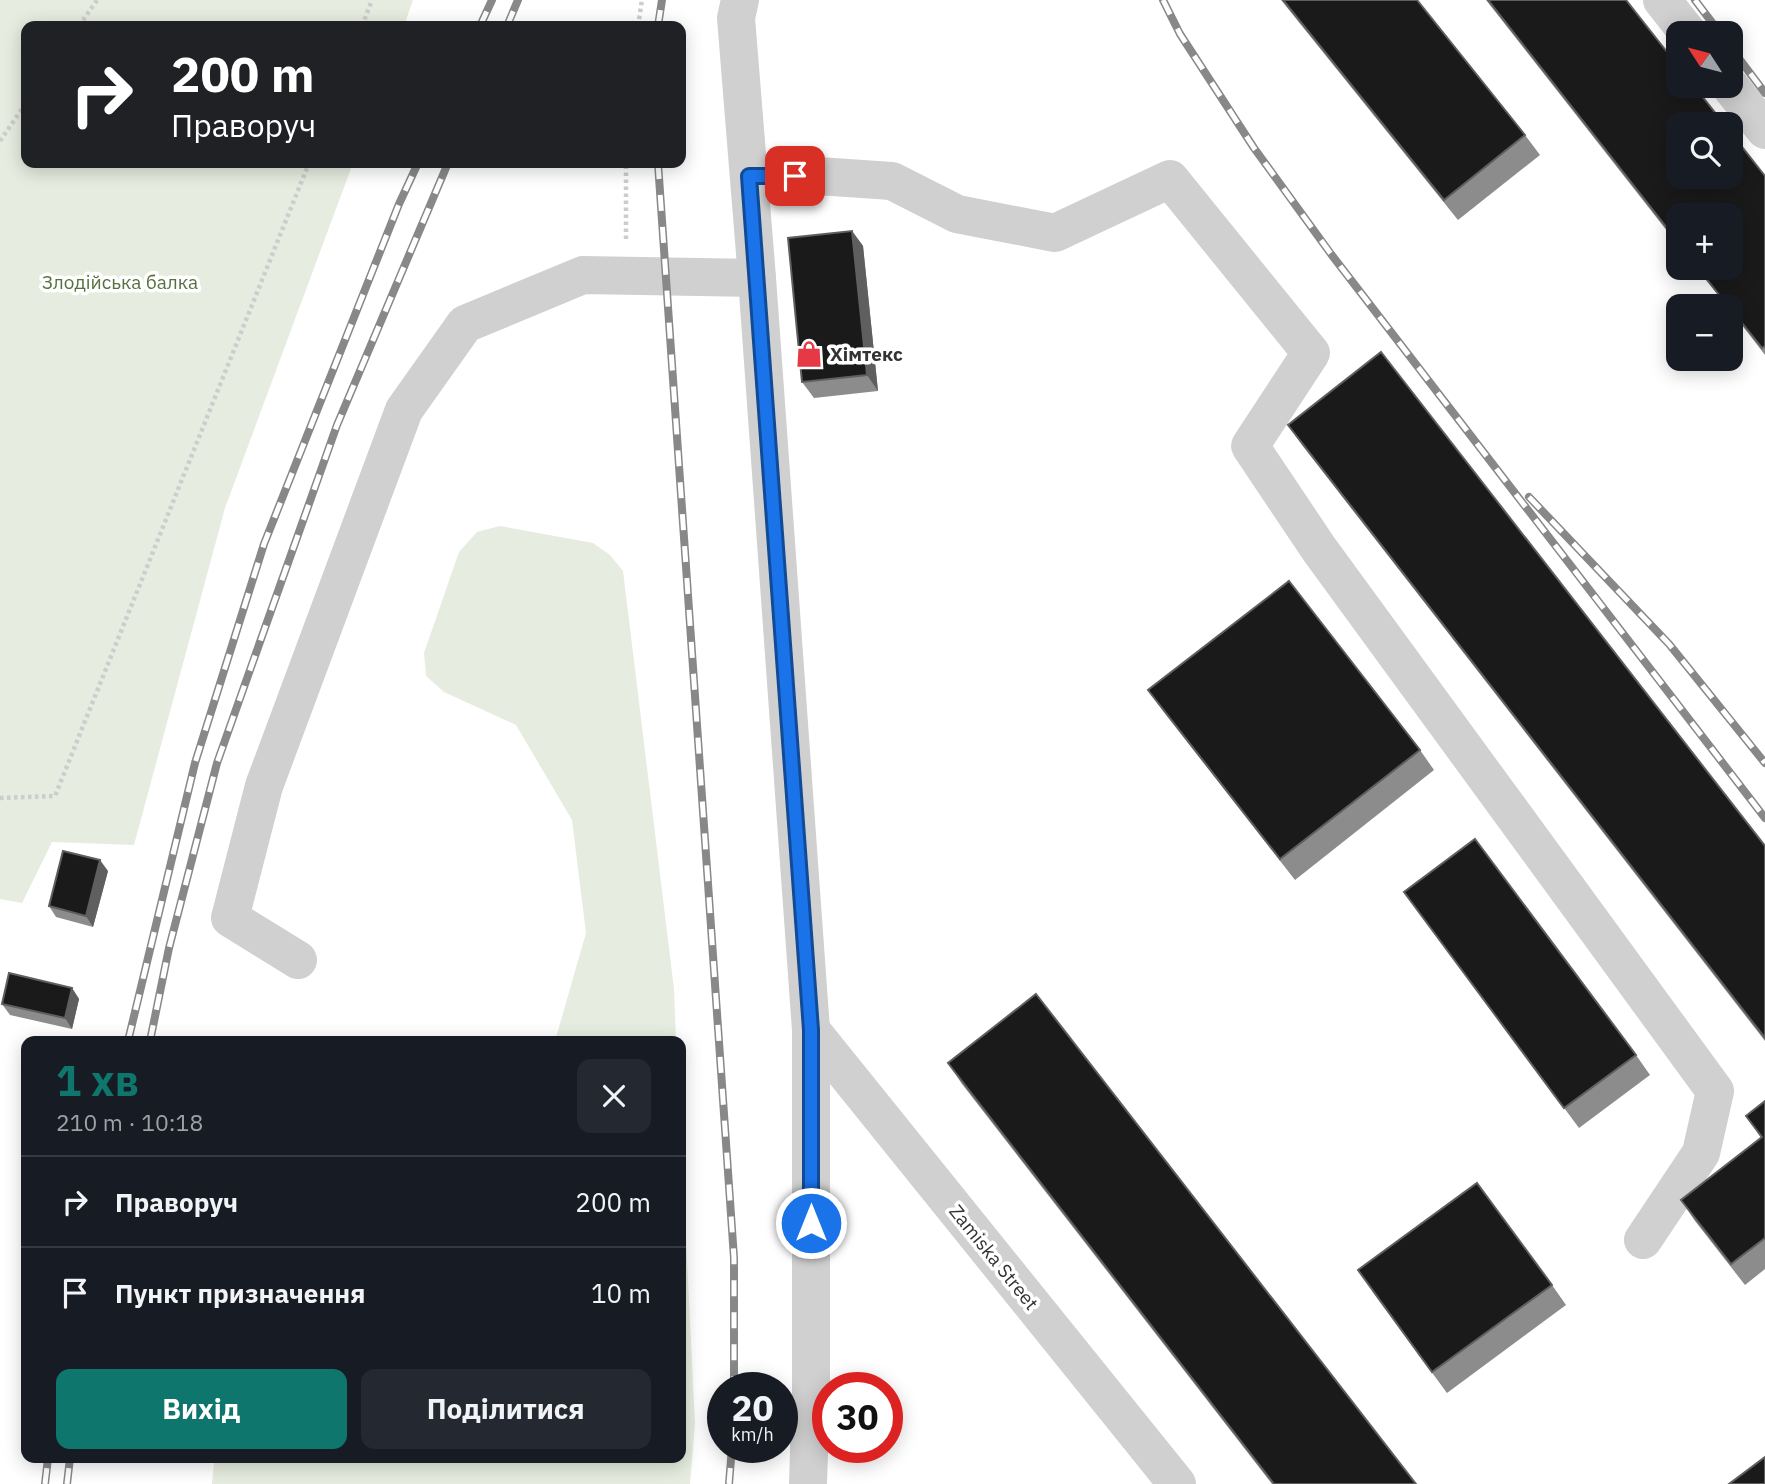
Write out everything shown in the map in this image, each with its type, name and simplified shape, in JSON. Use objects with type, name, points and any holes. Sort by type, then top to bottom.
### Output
[{"type":"street","points":[[740,0],[736,18],[811,1030],[811,1390],[807,1484]]},
{"type":"street","points":[[1662,0],[1679,21]]},
{"type":"street","points":[[1740,98],[1765,130]]},
{"type":"street","points":[[749,176],[818,176],[892,181],[957,214],[1055,233],[1170,179],[1311,353],[1250,446],[1319,549],[1715,1091],[1701,1153],[1643,1240]]},
{"type":"street","points":[[298,960],[230,918],[264,786],[404,410],[465,324],[583,275],[757,278]]},
{"type":"street","name":"Zamiska Street","points":[[811,1030],[1177,1484]]},
{"type":"path","points":[[82,21],[97,0]]},
{"type":"path","points":[[364,21],[372,0]]},
{"type":"path","points":[[639,21],[642,0]]},
{"type":"path","points":[[0,141],[21,110]]},
{"type":"path","points":[[0,798],[55,796],[307,168]]},
{"type":"path","points":[[626,168],[626,276]]},
{"type":"green space","name":"Злодійська балка","points":[[0,0],[413,0],[406,21],[21,21],[21,168],[351,168],[225,508],[134,845],[52,842],[22,903],[0,899]]},
{"type":"green space","points":[[500,526],[593,543],[610,555],[623,571],[674,989],[676,1036],[556,1036],[586,933],[572,820],[516,725],[444,692],[426,676],[424,653],[459,552],[477,532]]},
{"type":"green space","points":[[686,1238],[695,1424],[690,1484],[212,1484],[214,1463],[686,1463]]},
{"type":"building","points":[[1283,0],[1417,0],[1525,135],[1444,200]]},
{"type":"building","points":[[1488,0],[1626,0],[1666,51],[1666,98],[1703,98],[1715,112],[1666,112],[1666,189],[1743,189],[1743,148],[1765,176],[1765,346],[1762,348],[1743,324],[1743,294],[1719,294],[1707,280],[1743,280],[1743,203],[1666,203],[1666,227]]},
{"type":"building","points":[[852,231],[867,375],[802,382],[788,238]]},
{"type":"building","points":[[1381,352],[1765,846],[1765,1038],[1288,425]]},
{"type":"building","points":[[1289,581],[1420,750],[1280,859],[1148,690]]},
{"type":"building","points":[[1475,839],[1636,1055],[1564,1108],[1404,892]]},
{"type":"building","points":[[63,851],[100,860],[86,916],[49,906]]},
{"type":"building","points":[[9,973],[72,988],[65,1018],[2,1004]]},
{"type":"building","points":[[1036,994],[1416,1484],[1274,1484],[948,1063]]},
{"type":"building","points":[[1765,1101],[1765,1238],[1731,1264],[1681,1200],[1762,1137],[1746,1116]]},
{"type":"building","points":[[1477,1183],[1552,1285],[1432,1372],[1358,1270]]},
{"type":"building","points":[[1765,1457],[1765,1484],[1729,1484]]},
{"type":"railway","points":[[482,21],[492,0]]},
{"type":"railway","points":[[509,21],[518,0]]},
{"type":"railway","points":[[659,21],[662,0]]},
{"type":"railway","points":[[1163,0],[1180,34],[1254,148],[1331,254],[1765,818]]},
{"type":"railway","points":[[1695,0],[1711,21]]},
{"type":"railway","points":[[1743,64],[1765,93]]},
{"type":"railway","points":[[129,1036],[195,763],[264,544],[416,168]]},
{"type":"railway","points":[[151,1036],[169,948],[217,763],[337,425],[446,168]]},
{"type":"railway","points":[[658,168],[734,1258],[734,1372]]},
{"type":"railway","points":[[1529,497],[1669,644],[1765,763]]},
{"type":"railway","points":[[45,1484],[47,1463]]},
{"type":"railway","points":[[67,1484],[69,1463]]},
{"type":"railway","points":[[729,1484],[731,1463]]},
{"type":"place","name":"Хімтекс","points":[[809,354]]},
{"type":"route","points":[[795,176],[749,176],[811,1030],[811,1223]]}]
